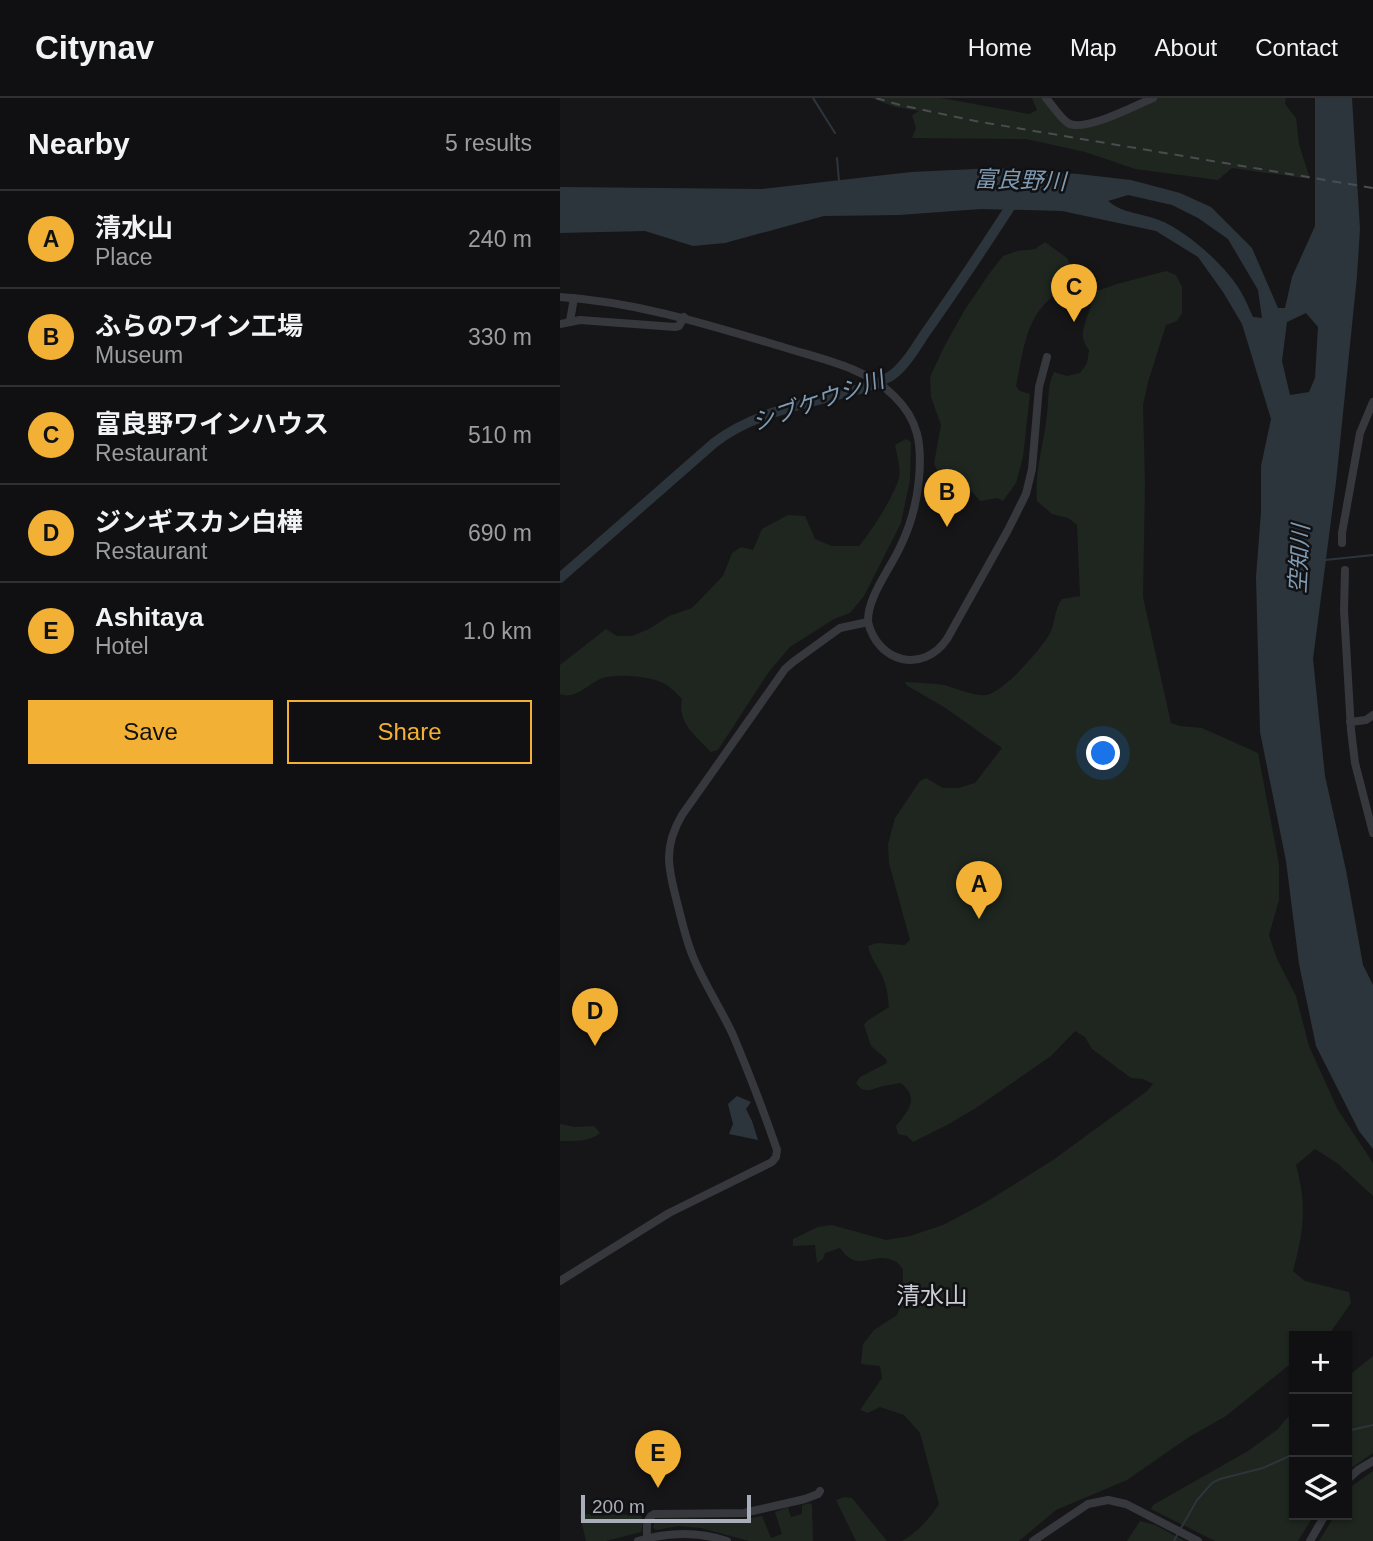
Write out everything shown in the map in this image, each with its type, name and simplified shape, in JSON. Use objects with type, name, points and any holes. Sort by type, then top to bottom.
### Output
[{"type":"street","points":[[1046,98],[1069,124],[1078,127],[1097,122],[1153,98]]},
{"type":"street","points":[[560,297],[614,303],[684,317],[858,372],[880,384],[894,396],[906,410],[918,432],[921,454],[919,480],[913,515],[906,534],[868,613],[877,644],[900,659],[914,660],[928,656],[939,649],[947,639],[1026,494],[1032,469],[1040,387],[1047,357]]},
{"type":"street","points":[[570,321],[574,298]]},
{"type":"street","points":[[560,324],[570,321],[607,321],[675,327],[679,326],[684,317]]},
{"type":"street","points":[[1342,543],[1360,433],[1373,402]]},
{"type":"street","points":[[1345,570],[1344,610],[1350,722],[1355,763],[1373,833]]},
{"type":"street","points":[[560,1281],[669,1213],[772,1162],[776,1157],[777,1150],[742,1057],[689,947],[669,869],[670,842],[681,815],[785,669],[840,628],[869,622]]},
{"type":"street","points":[[1350,722],[1373,715]]},
{"type":"street","points":[[1352,1475],[1373,1461]]},
{"type":"street","points":[[648,1538],[649,1516],[653,1514],[744,1514],[805,1499],[820,1491]]},
{"type":"street","points":[[1033,1541],[1088,1504],[1108,1500],[1126,1504],[1198,1541]]},
{"type":"street","points":[[1310,1541],[1322,1520]]},
{"type":"street","points":[[638,1541],[693,1533],[727,1541]]},
{"type":"shaded area","points":[[871,98],[941,98],[1029,114],[1037,110],[1032,98],[1046,98],[1064,119],[1078,127],[1153,98],[1286,98],[1285,104],[1296,118],[1299,144],[1310,179],[1232,168],[1218,180],[1135,169],[1085,152],[1026,139],[912,138],[916,128],[912,115],[919,111],[895,107]]},
{"type":"shaded area","points":[[1045,242],[1067,258],[1081,281],[1094,290],[1166,271],[1176,275],[1182,287],[1182,313],[1177,321],[1166,325],[1143,405],[1143,597],[1171,723],[1202,728],[1258,753],[1279,864],[1279,900],[1269,935],[1277,959],[1296,996],[1309,1046],[1338,1110],[1373,1163],[1373,1196],[1337,1163],[1315,1149],[1296,1165],[1302,1193],[1303,1218],[1293,1271],[1305,1281],[1349,1292],[1351,1303],[1331,1331],[1289,1331],[1289,1365],[1226,1416],[1189,1437],[1127,1480],[1056,1510],[1019,1541],[902,1541],[923,1525],[939,1504],[920,1433],[904,1415],[880,1407],[868,1413],[860,1410],[882,1378],[880,1366],[861,1364],[863,1344],[874,1330],[897,1315],[903,1300],[903,1269],[897,1262],[886,1258],[854,1260],[840,1248],[825,1253],[823,1259],[817,1263],[815,1245],[793,1246],[793,1239],[818,1227],[832,1225],[886,1240],[910,1236],[943,1225],[981,1205],[1053,1160],[1146,1092],[1153,1084],[1143,1079],[1131,1078],[1092,1049],[1085,1037],[1075,1031],[1051,1056],[976,1108],[913,1142],[907,1136],[898,1134],[896,1126],[910,1105],[907,1089],[901,1083],[865,1090],[856,1083],[860,1077],[887,1063],[871,1046],[864,1025],[889,1007],[884,981],[868,946],[877,943],[905,945],[910,940],[889,863],[888,844],[895,818],[920,781],[926,778],[943,788],[958,788],[975,783],[1002,748],[905,682],[944,685],[977,695],[994,692],[1021,670],[1044,642],[1062,599],[1080,596],[1077,525],[1068,518],[1052,514],[1037,501],[1036,490],[1049,388],[1054,372],[1067,376],[1080,373],[1087,363],[1089,350],[1083,333],[1092,303],[1082,294],[1069,286],[1055,295],[1036,316],[1025,341],[1016,386],[1020,391],[1030,394],[1023,457],[1016,483],[1003,501],[997,498],[980,501],[963,485],[940,475],[934,464],[941,425],[931,397],[930,377],[944,347],[964,311],[1003,256],[1035,249]]},
{"type":"shaded area","points":[[906,439],[911,442],[910,480],[901,523],[864,596],[850,613],[834,619],[790,647],[768,673],[718,750],[711,752],[694,735],[682,715],[682,699],[661,682],[639,677],[613,676],[600,679],[571,695],[560,694],[560,665],[606,629],[617,636],[632,636],[669,616],[692,608],[723,576],[732,553],[741,547],[753,550],[762,529],[788,515],[805,516],[815,539],[832,546],[859,546],[882,514],[896,486],[900,470],[895,445]]},
{"type":"shaded area","points":[[560,1124],[575,1127],[594,1126],[600,1133],[576,1141],[560,1141]]},
{"type":"shaded area","points":[[1373,1356],[1373,1453],[1352,1468],[1352,1394],[1352,1373]]},
{"type":"shaded area","points":[[1289,1416],[1289,1520],[1311,1520],[1298,1541],[1215,1541],[1151,1509],[1153,1505],[1248,1451],[1278,1429]]},
{"type":"shaded area","points":[[1373,1471],[1373,1541],[1319,1541],[1332,1520],[1352,1520],[1352,1486]]},
{"type":"shaded area","points":[[852,1498],[887,1541],[856,1541],[836,1500]]},
{"type":"shaded area","points":[[810,1503],[813,1541],[749,1541],[701,1528],[653,1528],[655,1519],[735,1519],[762,1516],[771,1538],[782,1534],[775,1512],[788,1507],[791,1517],[802,1514],[802,1505]]},
{"type":"shaded area","points":[[641,1515],[641,1532],[606,1541],[586,1541],[580,1516]]},
{"type":"shaded area","points":[[1140,1521],[1155,1525],[1185,1541],[1127,1541]]},
{"type":"water","points":[[1315,98],[1352,98],[1360,229],[1357,276],[1336,482],[1313,659],[1325,776],[1363,965],[1373,985],[1373,1149],[1359,1131],[1316,1046],[1299,964],[1286,861],[1260,732],[1256,577],[1261,466],[1271,419],[1242,324],[1198,257],[1156,231],[1062,211],[981,209],[899,215],[824,216],[725,243],[693,246],[645,231],[560,233],[560,187],[762,189],[911,172],[996,168],[1131,180],[1180,193],[1211,207],[1252,248],[1278,308],[1285,308],[1292,277],[1315,226]],"holes":[[[1128,195],[1172,205],[1198,218],[1228,239],[1258,290],[1262,318],[1253,317],[1235,282],[1193,241],[1170,225],[1120,208],[1108,201]],[[1306,313],[1318,327],[1315,378],[1309,392],[1290,395],[1282,361],[1287,322]]]},
{"type":"water","points":[[737,1096],[751,1102],[746,1109],[758,1140],[729,1134],[733,1124],[728,1104]]},
{"type":"waterway","points":[[813,98],[835,133]]},
{"type":"waterway","points":[[837,158],[839,181]]},
{"type":"waterway","name":"シブケウシ川","points":[[560,578],[727,434],[756,419],[861,388],[894,374],[914,350],[1016,198]]},
{"type":"waterway","points":[[1325,560],[1373,555]]},
{"type":"waterway","points":[[1352,1430],[1373,1425]]},
{"type":"waterway","points":[[1181,1528],[1197,1500],[1212,1483],[1263,1468],[1289,1456]]},
{"type":"waterway","points":[[1174,1541],[1178,1533]]},
{"type":"railway","points":[[876,98],[975,121],[1373,188]]},
{"type":"place","name":"富良野ワインハウス","points":[[1074,322]]},
{"type":"place","name":"ふらのワイン工場","points":[[947,527]]},
{"type":"place","name":"清水山","points":[[979,919]]},
{"type":"place","name":"ジンギスカン白樺","points":[[595,1046]]},
{"type":"place","name":"Ashitaya","points":[[658,1488]]},
{"type":"district","name":"清水山","points":[[932,1295]]},
{"type":"water label","name":"富良野川","points":[[1020,180]]},
{"type":"water label","name":"空知川","points":[[1299,559]]}]
